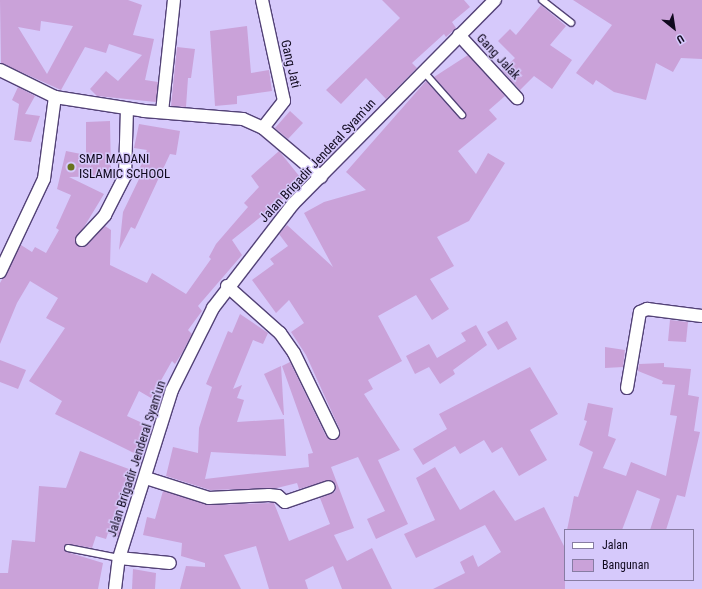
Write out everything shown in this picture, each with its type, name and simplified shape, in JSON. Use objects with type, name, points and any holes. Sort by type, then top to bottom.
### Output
[{"type":"street","points":[[162,112],[174,0]]},
{"type":"street","name":"Gang Jati","points":[[262,0],[284,101],[263,128]]},
{"type":"street","name":"Jalan Brigadir Jenderal Syam'un","points":[[114,589],[119,558],[146,478],[172,390],[227,286],[293,204],[321,177],[422,70],[495,0]]},
{"type":"street","name":"Gang Jalak","points":[[459,35],[517,98]]},
{"type":"street","points":[[0,70],[55,97],[127,108],[243,119],[263,128],[321,177]]},
{"type":"street","points":[[0,272],[44,179],[55,97]]},
{"type":"street","points":[[82,240],[105,215],[125,176],[127,108]]},
{"type":"street","points":[[227,286],[289,346],[333,433]]},
{"type":"street","points":[[627,388],[640,312],[646,309],[702,316]]},
{"type":"street","points":[[146,478],[209,498],[269,495],[278,496],[285,502],[329,487]]},
{"type":"street","points":[[119,558],[170,563]]},
{"type":"lane","points":[[542,0],[571,23]]},
{"type":"lane","points":[[422,70],[462,115]]},
{"type":"lane","points":[[68,548],[119,558]]},
{"type":"building","points":[[0,0],[128,0],[142,5],[133,35],[154,39],[145,80],[158,82],[156,102],[97,96],[90,89],[106,71],[118,81],[142,55],[109,44],[106,53],[85,47],[61,90],[1,63]],"holes":[[[41,21],[73,26],[47,74],[18,27],[40,31]]]},
{"type":"building","points":[[382,0],[464,0],[470,7],[452,22],[456,28],[446,37],[444,34],[412,63],[417,68],[386,99],[366,78],[341,104],[326,90],[400,18]]},
{"type":"building","points":[[573,0],[702,0],[702,59],[681,58],[673,72],[656,63],[646,100],[614,92],[596,80],[593,85],[576,73],[612,25]]},
{"type":"building","points":[[541,5],[566,26],[550,45],[572,60],[552,89],[534,76],[520,90],[502,70],[515,58],[498,41],[510,29],[516,35]]},
{"type":"building","points":[[247,26],[251,73],[269,70],[272,91],[237,96],[237,104],[215,106],[210,31]]},
{"type":"building","points":[[177,47],[195,49],[191,78],[188,78],[186,107],[171,106]]},
{"type":"building","points":[[468,55],[505,96],[489,110],[497,119],[458,151],[476,174],[488,153],[505,163],[469,221],[437,237],[454,266],[430,279],[449,309],[432,320],[416,295],[378,316],[402,361],[368,380],[373,389],[364,394],[400,450],[378,460],[408,524],[376,539],[367,519],[385,511],[358,457],[331,467],[354,528],[334,535],[347,561],[372,548],[392,589],[342,589],[333,566],[305,580],[308,589],[269,589],[256,546],[224,555],[241,589],[180,589],[186,566],[205,567],[205,563],[181,556],[182,543],[143,535],[147,517],[155,519],[163,491],[209,505],[274,503],[289,541],[330,524],[320,498],[335,492],[336,485],[331,480],[299,489],[297,483],[277,488],[210,490],[166,476],[173,447],[198,453],[199,428],[212,387],[206,384],[228,331],[232,333],[240,314],[268,333],[263,344],[253,340],[233,389],[242,385],[237,398],[244,400],[237,422],[284,419],[286,456],[211,452],[205,479],[309,467],[308,454],[313,453],[282,366],[290,362],[326,436],[332,440],[339,437],[340,430],[306,355],[291,332],[304,323],[289,300],[276,313],[252,280],[274,264],[270,259],[288,246],[279,234],[287,225],[333,267],[304,213],[324,202],[366,190],[346,172],[426,81],[459,118],[465,118],[465,112],[434,77]]},
{"type":"building","points":[[18,87],[35,96],[25,114],[40,116],[31,142],[14,140],[19,104],[12,100]]},
{"type":"building","points":[[290,111],[303,123],[288,139],[275,128]]},
{"type":"building","points":[[110,121],[111,176],[69,177],[104,194],[75,242],[85,247],[105,226],[111,230],[110,265],[147,283],[152,273],[186,294],[211,259],[209,257],[216,244],[248,207],[244,203],[259,187],[251,176],[279,151],[304,182],[232,240],[242,255],[198,306],[202,311],[188,330],[192,334],[175,364],[172,361],[151,398],[139,391],[127,416],[149,426],[136,454],[55,414],[62,401],[29,381],[65,328],[46,318],[58,298],[30,281],[17,303],[0,344],[0,283],[21,245],[32,252],[35,247],[46,253],[59,230],[56,228],[71,195],[57,189],[66,151],[86,155],[86,122]]},
{"type":"building","points":[[139,124],[180,131],[176,155],[170,154],[135,229],[131,227],[119,250],[123,212],[141,175],[137,175],[147,150],[134,148]]},
{"type":"building","points":[[670,320],[688,322],[686,342],[668,341]]},
{"type":"building","points":[[507,321],[517,339],[498,350],[487,332]]},
{"type":"building","points":[[476,325],[487,345],[453,370],[455,374],[440,384],[429,367],[415,374],[406,356],[429,344],[437,358],[466,341],[461,333]]},
{"type":"building","points":[[605,347],[625,350],[623,367],[605,368]]},
{"type":"building","points":[[0,360],[26,370],[18,389],[0,382]]},
{"type":"building","points":[[664,363],[664,367],[691,369],[688,395],[699,397],[694,431],[700,432],[685,497],[677,495],[666,529],[650,529],[660,499],[637,490],[622,529],[567,529],[574,496],[578,497],[593,452],[579,445],[587,421],[584,420],[588,403],[613,408],[608,436],[616,439],[603,468],[626,476],[631,462],[666,476],[677,416],[670,415],[675,385],[662,384],[663,381],[638,371],[639,364]]},
{"type":"building","points":[[281,366],[284,415],[264,374]]},
{"type":"building","points":[[530,367],[558,414],[530,430],[547,460],[519,476],[502,447],[492,453],[484,440],[460,454],[455,446],[423,465],[413,449],[447,429],[439,414]]},
{"type":"building","points":[[80,451],[137,472],[132,487],[126,485],[113,522],[122,525],[118,537],[108,533],[106,539],[96,536],[92,548],[68,544],[64,547],[67,552],[103,563],[98,589],[0,589],[0,573],[8,573],[12,540],[35,542],[39,486],[66,488]]},
{"type":"building","points":[[435,467],[460,510],[494,490],[515,521],[544,507],[564,546],[565,589],[433,589],[465,573],[460,562],[473,555],[478,567],[501,552],[485,525],[416,558],[404,534],[435,520],[416,478]]},
{"type":"building","points":[[133,569],[156,573],[155,589],[132,589]]},
{"type":"place","name":"SMP MADANI ISLAMIC SCHOOL","points":[[71,167]]}]
